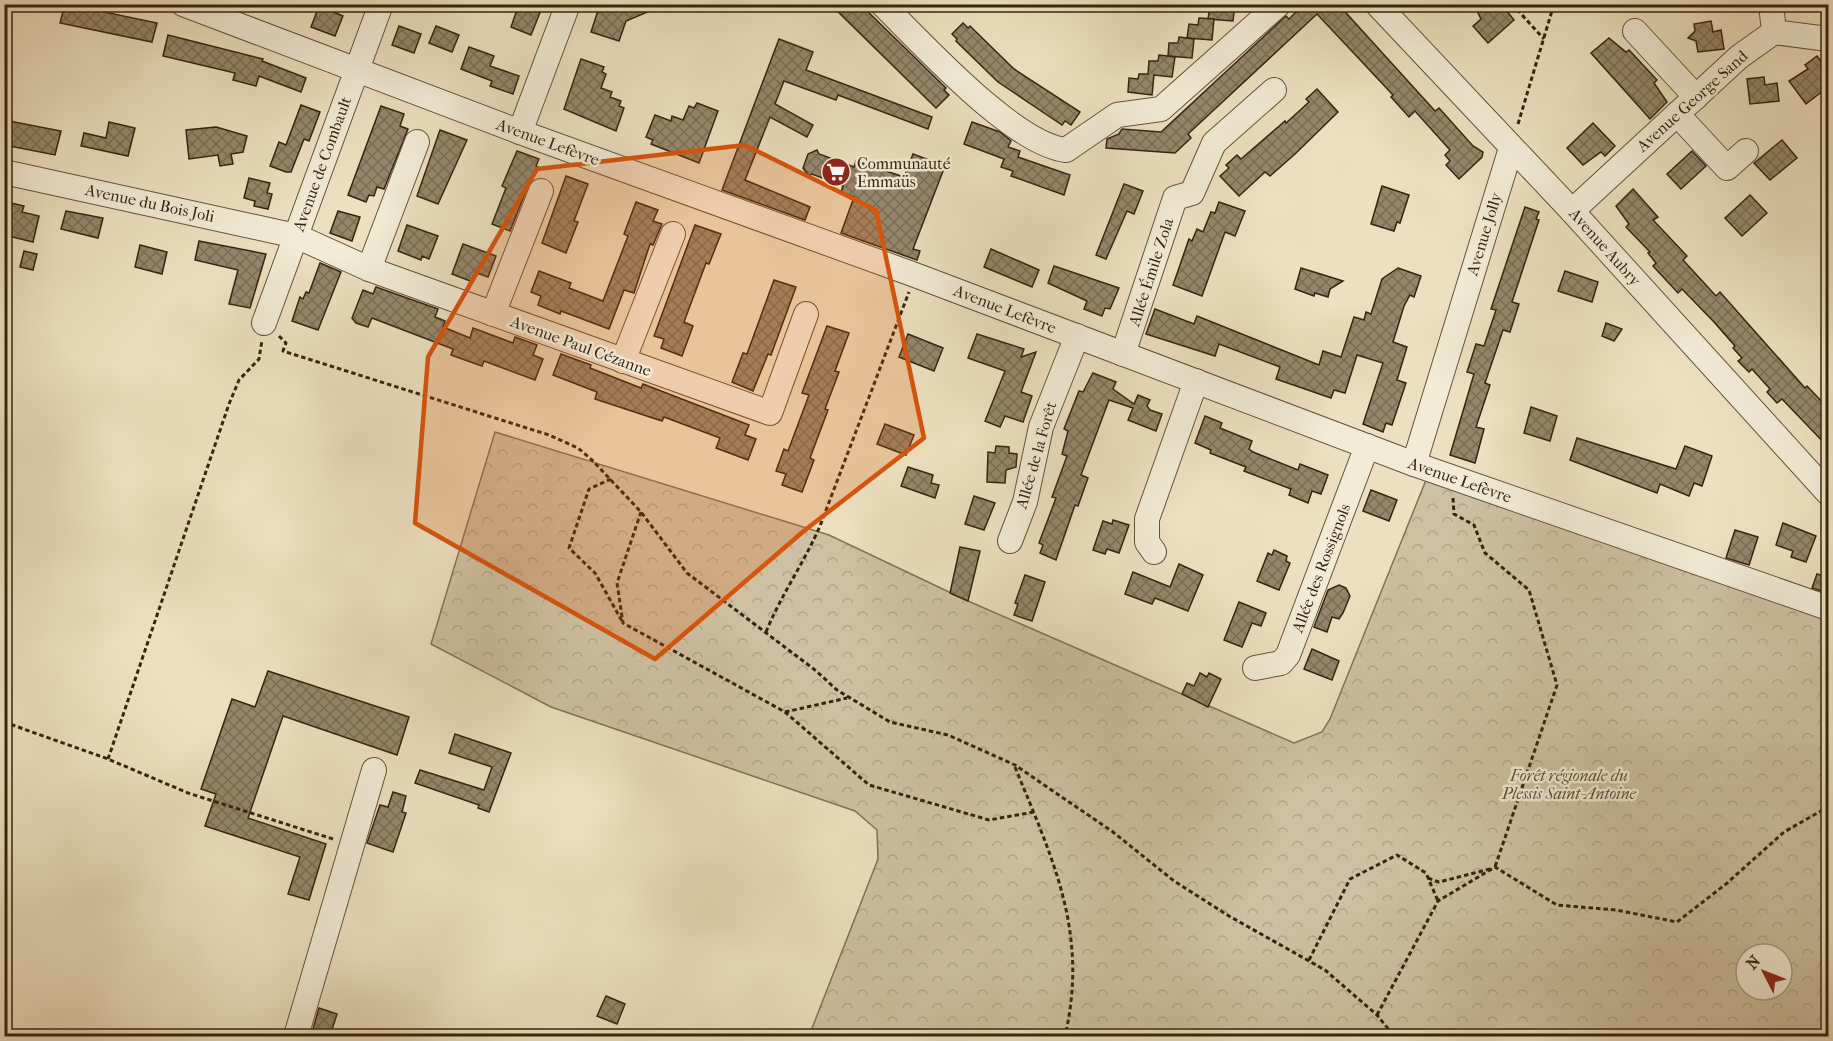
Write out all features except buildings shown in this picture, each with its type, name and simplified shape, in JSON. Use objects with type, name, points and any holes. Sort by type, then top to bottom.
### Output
[{"type":"street","name":"Avenue Lefèvre","points":[[183,4],[520,132],[915,275],[1414,464],[1828,608]]},
{"type":"street","name":"Avenue de Combault","points":[[264,323],[381,4]]},
{"type":"street","points":[[520,132],[568,4]]},
{"type":"street","points":[[882,4],[970,91],[1022,132],[1049,148],[1066,150],[1117,115],[1161,109],[1279,4]]},
{"type":"street","name":"Avenue Aubry","points":[[1377,4],[1572,211],[1828,493]]},
{"type":"street","points":[[1771,4],[1774,32],[1828,39]]},
{"type":"street","points":[[1635,31],[1696,97]]},
{"type":"street","name":"Avenue George Sand","points":[[1572,211],[1739,57],[1774,32]]},
{"type":"street","name":"Allée Émile Zola","points":[[1123,354],[1175,198],[1192,193],[1214,143],[1274,90]]},
{"type":"street","points":[[1677,114],[1727,168],[1746,151]]},
{"type":"street","points":[[369,269],[417,142]]},
{"type":"street","name":"Avenue Jolly","points":[[1414,464],[1511,148]]},
{"type":"street","name":"Avenue du Bois Joli","points":[[4,171],[296,236]]},
{"type":"street","points":[[493,315],[541,192]]},
{"type":"street","points":[[623,361],[673,234]]},
{"type":"street","name":"Avenue Paul Cézanne","points":[[296,236],[369,269],[770,413],[806,314]]},
{"type":"street","name":"Allée de la Forêt","points":[[1010,541],[1025,502],[1041,427],[1077,336]]},
{"type":"street","points":[[1154,552],[1148,542],[1147,519],[1197,381]]},
{"type":"street","name":"Allée des Rossignols","points":[[1255,668],[1281,663],[1288,655],[1367,446]]},
{"type":"street","points":[[296,1036],[374,770]]},
{"type":"path","points":[[1512,4],[1544,39]]},
{"type":"path","points":[[1511,148],[1554,4]]},
{"type":"path","points":[[766,633],[779,601],[806,559],[915,275]]},
{"type":"path","points":[[264,323],[286,343],[284,351],[549,435],[578,448],[642,512],[687,573],[849,698],[890,722],[948,735],[1015,765],[1113,832],[1174,881],[1229,916],[1309,960],[1377,1015],[1394,1036]]},
{"type":"path","points":[[108,759],[229,404],[239,380],[259,359],[264,323]]},
{"type":"path","points":[[611,479],[589,489],[569,548],[595,573],[623,624],[785,712],[869,785],[989,820],[1034,812]]},
{"type":"path","points":[[1377,1015],[1438,901],[1495,867],[1557,685],[1529,590],[1485,553],[1474,525],[1454,513],[1453,490]]},
{"type":"path","points":[[623,624],[617,583],[642,512]]},
{"type":"path","points":[[785,712],[849,698]]},
{"type":"path","points":[[4,722],[108,759],[188,793],[352,845]]},
{"type":"path","points":[[1015,765],[1059,876],[1074,954],[1071,1011],[1065,1036]]},
{"type":"path","points":[[1428,878],[1439,882],[1495,867],[1557,905],[1616,910],[1677,922],[1726,884],[1784,832],[1828,807]]},
{"type":"path","points":[[1309,960],[1350,879],[1398,855],[1426,873],[1438,901]]},
{"type":"highlighted area","points":[[745,145],[876,210],[924,438],[805,530],[655,659],[415,523],[428,357],[537,169]]},
{"type":"green space","name":"Forêt régionale du Plessis Saint-Antoine","points":[[495,432],[829,535],[968,601],[1294,743],[1322,732],[1330,719],[1430,470],[1828,616],[1828,1036],[809,1036],[878,859],[877,830],[855,811],[551,707],[431,644]]},
{"type":"place","name":"Communauté Emmaüs","points":[[836,172]]}]
